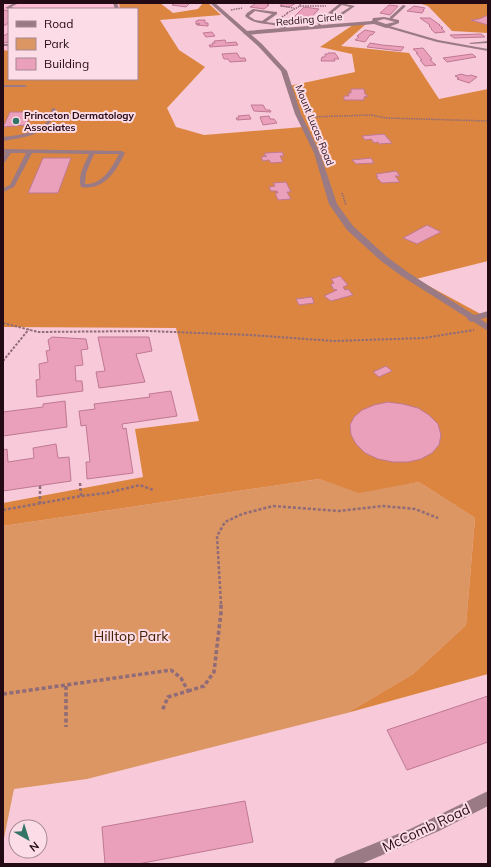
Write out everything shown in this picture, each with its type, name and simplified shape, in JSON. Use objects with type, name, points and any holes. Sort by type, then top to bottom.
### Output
[{"type":"street","name":"Mount Lucas Road","points":[[212,3],[264,49],[284,71],[298,114],[317,153],[332,200],[339,215],[384,259],[488,328]]},
{"type":"street","points":[[391,18],[398,23],[386,26],[374,22],[376,19],[391,18]]},
{"type":"street","name":"Redding Circle","points":[[246,33],[374,22]]},
{"type":"street","points":[[471,318],[488,314]]},
{"type":"street","name":"McComb Road","points":[[341,864],[398,843],[458,815],[488,798]]},
{"type":"lane","points":[[8,8],[17,3]]},
{"type":"lane","points":[[320,26],[318,23],[340,15],[354,6],[341,4],[330,13],[340,15]]},
{"type":"lane","points":[[391,18],[404,6]]},
{"type":"lane","points":[[263,22],[276,13],[254,10],[247,16],[250,20],[281,25],[287,30]]},
{"type":"lane","points":[[386,26],[424,37],[488,50]]},
{"type":"lane","points":[[454,44],[488,42]]},
{"type":"lane","points":[[3,86],[25,86]]},
{"type":"lane","points":[[3,139],[25,135],[44,127],[50,121],[54,109]]},
{"type":"lane","points":[[3,161],[6,151],[122,152],[113,172],[96,185],[88,187],[84,186],[82,183],[83,175],[92,152]]},
{"type":"lane","points":[[3,190],[12,186],[30,151]]},
{"type":"path","points":[[300,6],[330,6]]},
{"type":"path","points":[[310,123],[307,117],[372,115],[386,118],[488,120]]},
{"type":"path","points":[[340,188],[347,208]]},
{"type":"path","points":[[3,323],[38,332],[148,331],[342,341],[424,338],[473,330],[477,328]]},
{"type":"path","points":[[3,361],[29,329]]},
{"type":"path","points":[[80,483],[81,496]]},
{"type":"path","points":[[3,510],[81,496],[107,493],[140,485],[153,490]]},
{"type":"path","points":[[40,486],[40,504]]},
{"type":"path","points":[[162,711],[168,697],[204,686],[214,672],[221,612],[217,536],[225,522],[242,514],[273,506],[339,511],[383,506],[416,509],[438,518]]},
{"type":"path","points":[[3,694],[171,670],[181,678],[188,691]]},
{"type":"path","points":[[66,686],[66,727]]},
{"type":"shaded area","points":[[3,3],[119,3],[120,8],[8,8],[8,51],[3,50]]},
{"type":"shaded area","points":[[119,3],[160,3],[173,13],[198,9],[203,3],[208,3],[221,15],[160,20],[179,50],[205,67],[167,108],[176,127],[204,135],[303,127],[289,86],[355,72],[352,54],[320,47],[353,25],[366,24],[341,46],[409,53],[439,99],[488,89],[488,261],[416,279],[488,318],[488,674],[347,713],[413,674],[466,625],[475,518],[419,482],[359,493],[319,479],[3,526],[3,503],[143,477],[135,429],[199,421],[176,328],[3,327],[3,50],[8,51],[8,80],[138,80],[138,8],[120,8]]},
{"type":"shaded area","points":[[418,3],[488,3],[488,33],[452,31],[428,6]]},
{"type":"green space","name":"Hilltop Park","points":[[319,479],[359,492],[419,482],[475,518],[466,625],[413,674],[347,713],[87,779],[14,789],[3,843],[3,526]]},
{"type":"building","points":[[175,3],[189,4],[186,7],[172,5]]},
{"type":"building","points":[[252,3],[270,3],[264,9],[250,7],[255,4]]},
{"type":"building","points":[[282,3],[296,3],[289,7],[280,6]]},
{"type":"building","points":[[389,5],[398,6],[390,15],[380,13]]},
{"type":"building","points":[[414,6],[425,8],[422,13],[407,11]]},
{"type":"building","points":[[304,7],[319,9],[306,23],[296,23],[298,21],[291,20]]},
{"type":"building","points":[[3,10],[8,11],[8,24],[3,26]]},
{"type":"building","points":[[488,15],[488,25],[471,20],[479,19]]},
{"type":"building","points":[[420,18],[430,18],[440,25],[445,32],[435,33],[429,26],[430,25]]},
{"type":"building","points":[[198,20],[205,20],[205,23],[208,23],[208,26],[197,25],[196,21]]},
{"type":"building","points":[[365,30],[375,32],[370,35],[365,42],[355,40],[359,37],[357,36]]},
{"type":"building","points":[[212,32],[215,36],[206,37],[203,33]]},
{"type":"building","points":[[8,34],[8,42],[3,43],[3,36]]},
{"type":"building","points":[[481,34],[485,37],[454,38],[450,35]]},
{"type":"building","points":[[225,40],[226,43],[236,42],[238,45],[210,47],[209,45],[213,45],[212,43],[215,43],[214,41]]},
{"type":"building","points":[[370,43],[404,47],[401,51],[367,47]]},
{"type":"building","points":[[423,48],[432,59],[430,60],[436,65],[425,66],[416,53],[418,53],[413,49]]},
{"type":"building","points":[[237,53],[240,58],[245,58],[246,61],[230,62],[228,59],[224,59],[222,54]]},
{"type":"building","points":[[335,53],[339,59],[334,59],[335,61],[321,61],[322,57],[325,57],[325,54]]},
{"type":"building","points":[[472,54],[476,57],[447,62],[443,58]]},
{"type":"building","points":[[461,74],[477,77],[469,83],[457,79],[459,78],[455,76]]},
{"type":"building","points":[[351,89],[364,89],[365,94],[368,96],[364,97],[364,100],[344,100],[344,96],[349,96],[348,93],[351,93]]},
{"type":"building","points":[[251,105],[263,105],[266,110],[270,110],[271,112],[254,111]]},
{"type":"building","name":"Princeton Dermatology Associates","points":[[10,112],[33,112],[30,117],[27,116],[26,119],[29,119],[26,125],[3,127]]},
{"type":"building","points":[[249,115],[251,119],[237,120],[236,118],[239,118],[238,116]]},
{"type":"building","points":[[269,116],[270,119],[274,119],[277,123],[263,125],[260,117]]},
{"type":"building","points":[[384,134],[392,143],[374,143],[371,139],[365,140],[362,136]]},
{"type":"building","points":[[282,152],[284,156],[280,156],[283,162],[271,163],[269,160],[263,161],[261,157],[267,156],[264,154],[266,153]]},
{"type":"building","points":[[43,158],[71,158],[58,193],[28,193]]},
{"type":"building","points":[[371,158],[374,163],[356,164],[352,160]]},
{"type":"building","points":[[396,171],[400,176],[395,176],[400,182],[382,183],[376,177],[378,177],[376,174]]},
{"type":"building","points":[[286,182],[291,192],[287,192],[291,199],[278,200],[275,193],[278,193],[277,191],[271,191],[269,187],[275,186],[273,183]]},
{"type":"building","points":[[427,225],[441,232],[417,244],[403,238]]},
{"type":"building","points":[[340,276],[348,285],[343,287],[345,290],[348,289],[353,295],[331,301],[324,296],[337,290],[333,289],[331,284],[334,283],[331,279]]},
{"type":"building","points":[[312,297],[314,303],[299,305],[296,299]]},
{"type":"building","points":[[52,337],[86,339],[88,349],[81,350],[83,365],[75,366],[76,381],[82,381],[83,391],[37,397],[36,380],[40,379],[39,364],[48,362],[46,351],[50,350],[48,340]]},
{"type":"building","points":[[98,337],[149,337],[152,351],[136,354],[145,382],[99,388],[96,372],[105,371]]},
{"type":"building","points":[[386,366],[392,371],[379,377],[373,372]]},
{"type":"building","points":[[171,391],[177,416],[122,424],[123,429],[126,428],[133,473],[87,479],[86,462],[90,462],[86,425],[81,426],[79,411],[95,409],[94,404],[150,397],[149,394]]},
{"type":"building","points":[[65,401],[67,427],[3,436],[3,412],[43,407],[43,404]]},
{"type":"building","points":[[388,402],[418,408],[429,415],[438,424],[441,435],[439,445],[432,453],[421,459],[408,462],[393,462],[378,459],[365,453],[356,444],[351,435],[350,425],[354,417],[362,410],[374,405]]},
{"type":"building","points":[[56,444],[58,458],[69,457],[71,481],[3,491],[3,450],[7,449],[8,462],[34,458],[33,448]]},
{"type":"building","points":[[488,696],[488,742],[407,770],[387,730]]},
{"type":"building","points":[[245,801],[253,842],[138,864],[105,864],[102,827]]},
{"type":"place","name":"Princeton Dermatology Associates","points":[[16,121]]}]
